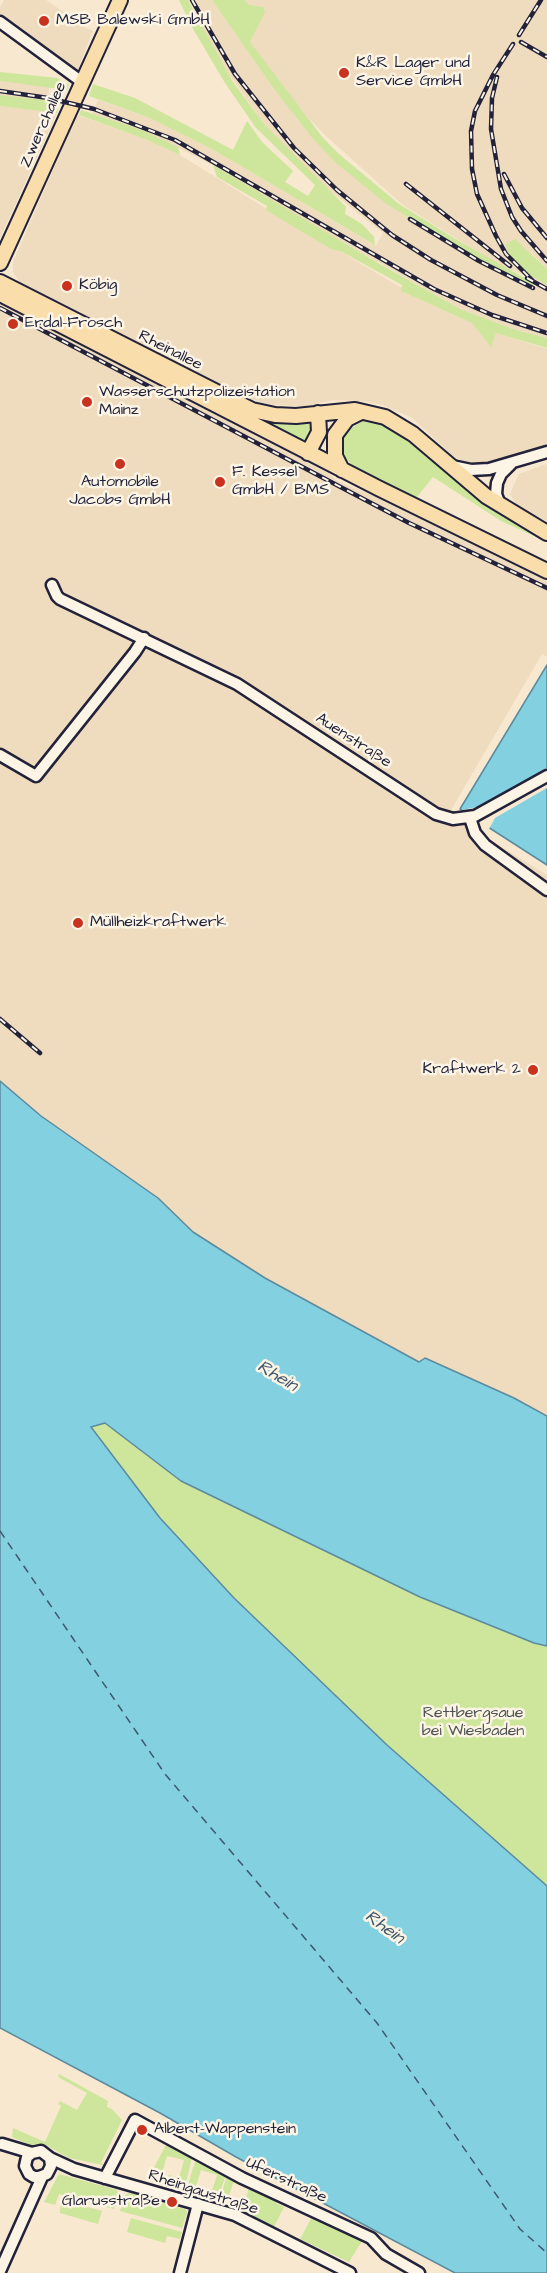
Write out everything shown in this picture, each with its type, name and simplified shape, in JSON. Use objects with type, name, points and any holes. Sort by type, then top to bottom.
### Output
[{"type":"main road","name":"Zwerchallee","points":[[2,259],[120,0]]},
{"type":"main road","points":[[2,259],[15,290]]},
{"type":"main road","name":"Rheinallee","points":[[0,282],[242,406],[275,415],[296,416],[344,410],[366,411],[386,417],[404,427],[446,464],[500,505],[547,533]]},
{"type":"main road","name":"Rheinallee","points":[[0,294],[308,453],[547,571]]},
{"type":"main road","points":[[342,470],[335,456],[335,435],[347,419],[366,411]]},
{"type":"main road","points":[[308,453],[319,432],[318,413]]},
{"type":"street","points":[[0,22],[82,82]]},
{"type":"street","points":[[446,464],[475,470],[513,463],[547,452]]},
{"type":"street","points":[[500,505],[496,494],[497,483],[504,469],[513,463]]},
{"type":"street","name":"Auenstraße","points":[[52,585],[60,599],[237,684],[431,811],[447,818],[471,818]]},
{"type":"street","points":[[0,755],[36,776],[144,638]]},
{"type":"street","points":[[547,776],[471,818],[479,839],[547,890]]},
{"type":"street","name":"Uferstraße","points":[[105,2178],[135,2120],[242,2178],[371,2238],[386,2254],[419,2273]]},
{"type":"street","name":"Rheingaustraße","points":[[1,2144],[29,2157],[41,2151],[50,2163],[235,2216],[350,2273]]},
{"type":"street","points":[[29,2157],[26,2170],[37,2176]]},
{"type":"street","points":[[0,2271],[30,2201],[37,2176],[50,2163]]},
{"type":"street","points":[[180,2273],[198,2204]]},
{"type":"shaded area","points":[[4,0],[46,0],[65,13],[65,18],[93,31],[77,71],[0,18],[0,7]]},
{"type":"shaded area","points":[[189,0],[212,0],[274,89],[312,138],[335,162],[408,217],[452,245],[535,288],[540,282],[494,262],[403,205],[325,135],[298,107],[250,42],[265,11],[264,7],[249,5],[245,0],[547,0],[547,269],[531,253],[547,285],[547,338],[516,330],[462,310],[213,165],[142,130],[92,114],[98,100],[150,118],[212,149],[376,246],[383,233],[319,182],[264,124],[224,67]]},
{"type":"shaded area","points":[[0,81],[49,87],[48,102],[0,95]]},
{"type":"shaded area","points":[[0,106],[57,113],[0,238]]},
{"type":"shaded area","points":[[77,115],[145,139],[180,155],[331,249],[341,252],[402,288],[401,291],[472,323],[491,346],[496,333],[547,349],[547,445],[488,463],[464,462],[452,455],[411,417],[382,405],[362,401],[333,400],[306,406],[271,405],[247,398],[31,289],[18,280],[13,272],[13,262]]},
{"type":"shaded area","points":[[0,302],[328,473],[337,481],[378,498],[547,581],[547,657],[542,654],[451,810],[452,816],[547,875],[547,1416],[514,1398],[425,1358],[419,1363],[265,1278],[193,1232],[158,1198],[41,1116],[0,1081]]},
{"type":"shaded area","points":[[547,464],[547,521],[518,507],[510,494],[519,474]]},
{"type":"green space","points":[[179,0],[188,0],[233,82],[264,124],[346,207],[345,214],[362,224],[374,237],[375,245],[212,149],[150,118],[89,96],[93,84],[135,98],[233,150],[247,121],[262,142],[293,171],[285,182],[308,196],[315,185],[256,128],[225,83],[193,29]]},
{"type":"green space","points":[[212,0],[245,0],[249,5],[264,7],[265,12],[250,42],[323,138],[339,154],[399,204],[532,282],[535,288],[485,264],[385,203],[335,162],[312,138],[274,89]]},
{"type":"green space","points":[[0,72],[57,78],[69,85],[67,90],[0,81]]},
{"type":"green space","points":[[0,95],[43,100],[59,105],[57,113],[0,106]]},
{"type":"green space","points":[[81,110],[142,130],[178,147],[180,155],[145,139],[79,115]]},
{"type":"green space","points":[[213,165],[462,310],[516,330],[547,338],[547,348],[496,333],[491,347],[472,323],[401,291],[402,285],[342,252],[331,249],[266,210],[267,206],[217,177]]},
{"type":"green space","points":[[515,239],[547,269],[547,285],[525,272],[509,257],[506,244]]},
{"type":"green space","points":[[237,409],[307,421],[314,431],[306,445]]},
{"type":"green space","points":[[363,421],[371,421],[399,430],[454,479],[528,530],[547,538],[547,542],[501,521],[433,477],[417,497],[434,508],[352,465],[341,453],[341,440],[346,431]]},
{"type":"green space","name":"Rettbergsaue bei Wiesbaden","points":[[105,1423],[181,1481],[420,1597],[534,1643],[547,1646],[547,1886],[386,1745],[234,1598],[160,1518],[90,1427]]},
{"type":"green space","points":[[59,2074],[108,2101],[107,2107],[122,2120],[101,2163],[107,2166],[69,2158],[46,2145],[30,2145],[12,2137],[13,2128],[45,2142],[61,2106],[58,2104],[60,2101],[77,2110],[87,2093],[58,2077]]},
{"type":"green space","points":[[167,2143],[192,2157],[185,2187],[167,2182],[169,2175],[179,2178],[184,2160],[167,2156],[162,2173],[152,2171]]},
{"type":"green space","points":[[196,2158],[226,2174],[219,2196],[201,2191],[202,2189],[212,2191],[217,2175],[201,2170],[195,2190],[187,2188]]},
{"type":"green space","points":[[59,2174],[117,2190],[114,2209],[59,2194],[55,2205],[44,2202]]},
{"type":"green space","points":[[227,2175],[278,2200],[276,2203],[284,2207],[274,2227],[243,2212],[249,2188],[233,2183],[228,2199],[221,2196]]},
{"type":"green space","points":[[129,2193],[185,2209],[187,2212],[182,2228],[120,2211],[124,2196]]},
{"type":"green space","points":[[61,2200],[102,2211],[98,2224],[60,2213]]},
{"type":"green space","points":[[313,2215],[364,2238],[349,2262],[300,2239]]},
{"type":"green space","points":[[131,2218],[182,2232],[180,2239],[167,2236],[165,2243],[127,2232]]},
{"type":"water","points":[[547,665],[547,865],[460,809]]},
{"type":"water","name":"Rhein","points":[[0,1081],[41,1116],[158,1198],[193,1232],[265,1278],[419,1362],[425,1358],[514,1398],[547,1416],[547,1646],[534,1643],[420,1597],[181,1481],[105,1423],[91,1427],[160,1518],[234,1598],[387,1745],[547,1886],[547,2273],[455,2273],[0,2028]]},
{"type":"pier","points":[[547,768],[547,788],[495,818],[488,831],[457,811],[482,806]]},
{"type":"ferry route","points":[[0,1531],[165,1774],[377,2023],[520,2229],[547,2253]]},
{"type":"railway","points":[[192,0],[235,74],[294,148],[337,190],[392,235],[431,260],[497,295],[547,316]]},
{"type":"railway","points":[[519,35],[541,0]]},
{"type":"railway","points":[[521,42],[547,57]]},
{"type":"railway","points":[[513,44],[493,75],[475,111],[471,131],[472,169],[477,194],[496,236],[506,254],[533,281]]},
{"type":"railway","points":[[497,77],[492,98],[491,129],[501,189],[512,217],[547,261]]},
{"type":"railway","points":[[0,91],[48,98],[94,109],[175,140],[434,289],[492,315],[547,333]]},
{"type":"railway","points":[[504,174],[522,208],[547,238]]},
{"type":"railway","points":[[406,184],[510,266]]},
{"type":"railway","points":[[410,219],[479,261],[533,288]]},
{"type":"railway","points":[[527,278],[547,289]]},
{"type":"railway","points":[[0,308],[409,523],[547,588]]},
{"type":"railway","points":[[0,1019],[40,1053]]},
{"type":"place","name":"MSB Balewski GmbH","points":[[44,21]]},
{"type":"place","name":"K&R Lager und Service GmbH","points":[[344,73]]},
{"type":"place","name":"Köbig","points":[[67,286]]},
{"type":"place","name":"Erdal-Frosch","points":[[13,324]]},
{"type":"place","name":"Wasserschutzpolizeistation Mainz","points":[[87,402]]},
{"type":"place","name":"Automobile Jacobs GmbH","points":[[120,464]]},
{"type":"place","name":"F. Kessel GmbH / BMS","points":[[220,482]]},
{"type":"place","name":"Müllheizkraftwerk","points":[[78,923]]},
{"type":"place","name":"Kraftwerk 2","points":[[533,1070]]},
{"type":"place","name":"Albert-Wappenstein","points":[[142,2130]]},
{"type":"place","name":"Glarusstraße","points":[[172,2202]]}]
